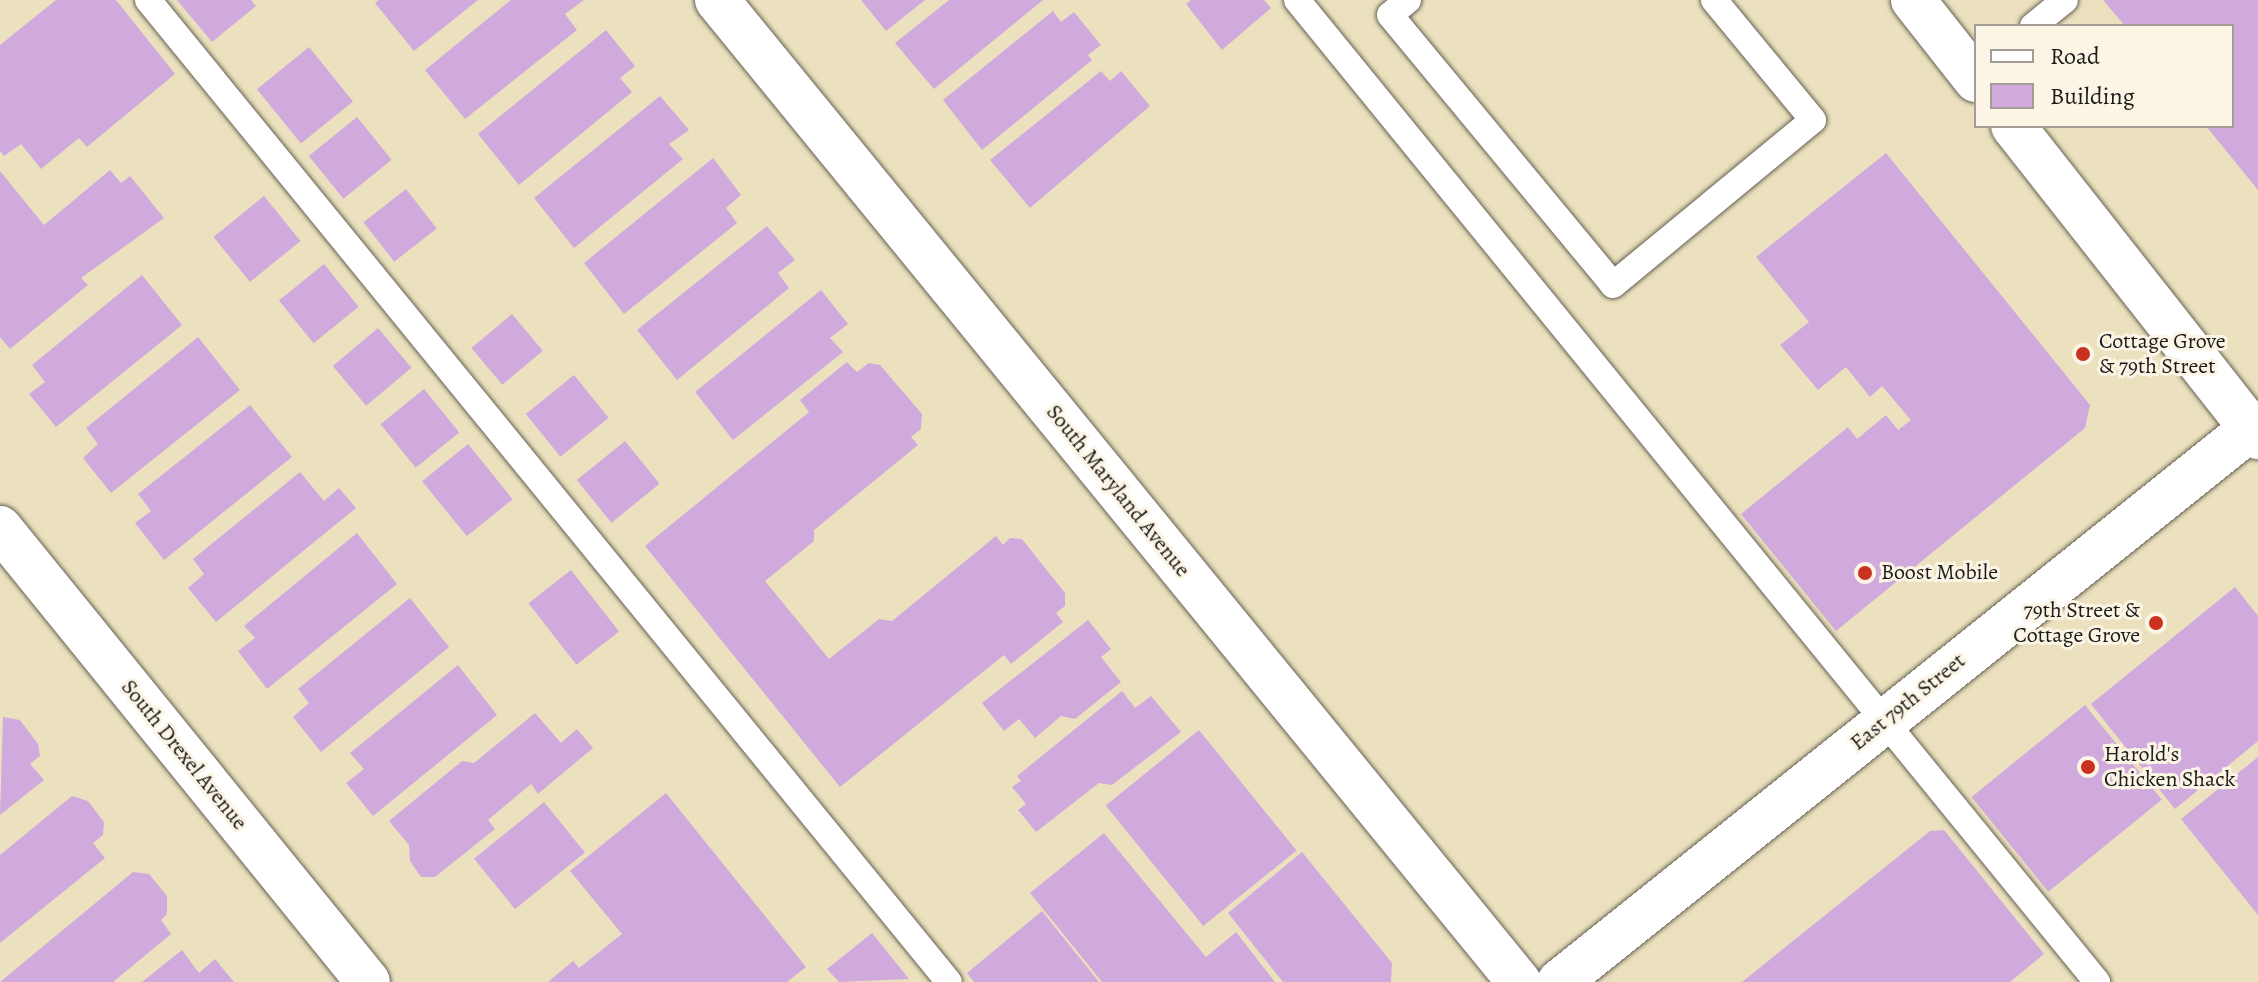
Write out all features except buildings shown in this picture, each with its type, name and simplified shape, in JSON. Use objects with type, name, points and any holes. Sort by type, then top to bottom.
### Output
[{"type":"street","name":"South Maryland Avenue","points":[[717,0],[1519,982]]},
{"type":"street","points":[[1923,3],[1974,74]]},
{"type":"street","points":[[2015,128],[2256,430]]},
{"type":"street","name":"East 79th Street","points":[[1559,982],[1885,720],[2256,430]]},
{"type":"street","name":"South Drexel Avenue","points":[[0,528],[368,982]]},
{"type":"lane","points":[[148,0],[949,982]]},
{"type":"lane","points":[[1297,0],[2097,982]]},
{"type":"lane","points":[[1408,0],[1390,15],[1613,285],[1813,120],[1714,0]]},
{"type":"lane","points":[[2035,24],[2065,0]]},
{"type":"place","name":"Cottage Grove & 79th Street","points":[[2083,354]]},
{"type":"place","name":"Boost Mobile","points":[[1865,573]]},
{"type":"place","name":"79th Street & Cottage Grove","points":[[2156,623]]},
{"type":"place","name":"Harold's Chicken Shack","points":[[2088,767]]}]
